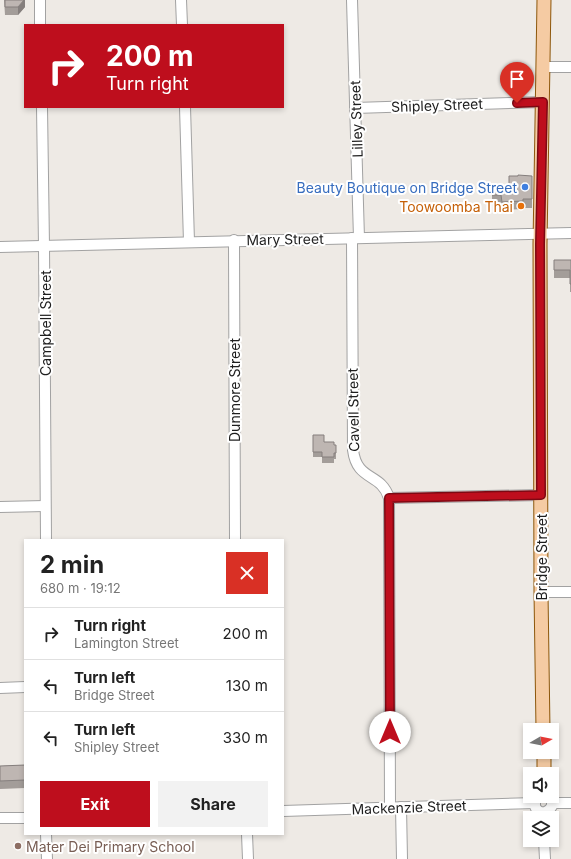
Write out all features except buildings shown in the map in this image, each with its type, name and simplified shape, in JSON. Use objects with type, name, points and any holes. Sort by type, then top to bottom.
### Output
[{"type":"main road","name":"Bridge Street","points":[[543,723],[540,233],[544,0]]},
{"type":"street","points":[[40,0],[40,24]]},
{"type":"street","points":[[182,0],[182,24]]},
{"type":"street","name":"Lilley Street","points":[[352,0],[356,108],[356,238]]},
{"type":"street","points":[[544,67],[571,67]]},
{"type":"street","name":"Shipley Street","points":[[356,108],[543,102]]},
{"type":"street","name":"Campbell Street","points":[[42,108],[46,539]]},
{"type":"street","points":[[185,108],[189,242]]},
{"type":"street","name":"Mary Street","points":[[0,247],[234,240],[571,233]]},
{"type":"street","name":"Cavell Street","points":[[356,238],[354,459],[357,467],[362,472],[382,485],[389,498]]},
{"type":"street","name":"Dunmore Street","points":[[234,240],[235,539]]},
{"type":"street","points":[[390,808],[389,498],[541,495]]},
{"type":"street","points":[[0,507],[46,506]]},
{"type":"street","points":[[541,592],[571,592]]},
{"type":"street","points":[[0,688],[24,687]]},
{"type":"street","name":"Mackenzie Street","points":[[284,811],[390,808],[523,801]]},
{"type":"street","points":[[559,801],[571,803]]},
{"type":"street","points":[[401,807],[402,859]]},
{"type":"street","points":[[0,818],[24,818]]},
{"type":"street","points":[[46,835],[47,859]]},
{"type":"street","points":[[247,835],[248,859]]},
{"type":"street","points":[[544,847],[545,859]]},
{"type":"place","name":"Beauty Boutique on Bridge Street","points":[[525,187]]},
{"type":"place","name":"Toowoomba Thai","points":[[521,206]]},
{"type":"place","name":"Mater Dei Primary School","points":[[18,846]]},
{"type":"route","points":[[390,732],[389,498],[541,495],[540,244],[543,102],[517,103]]}]
